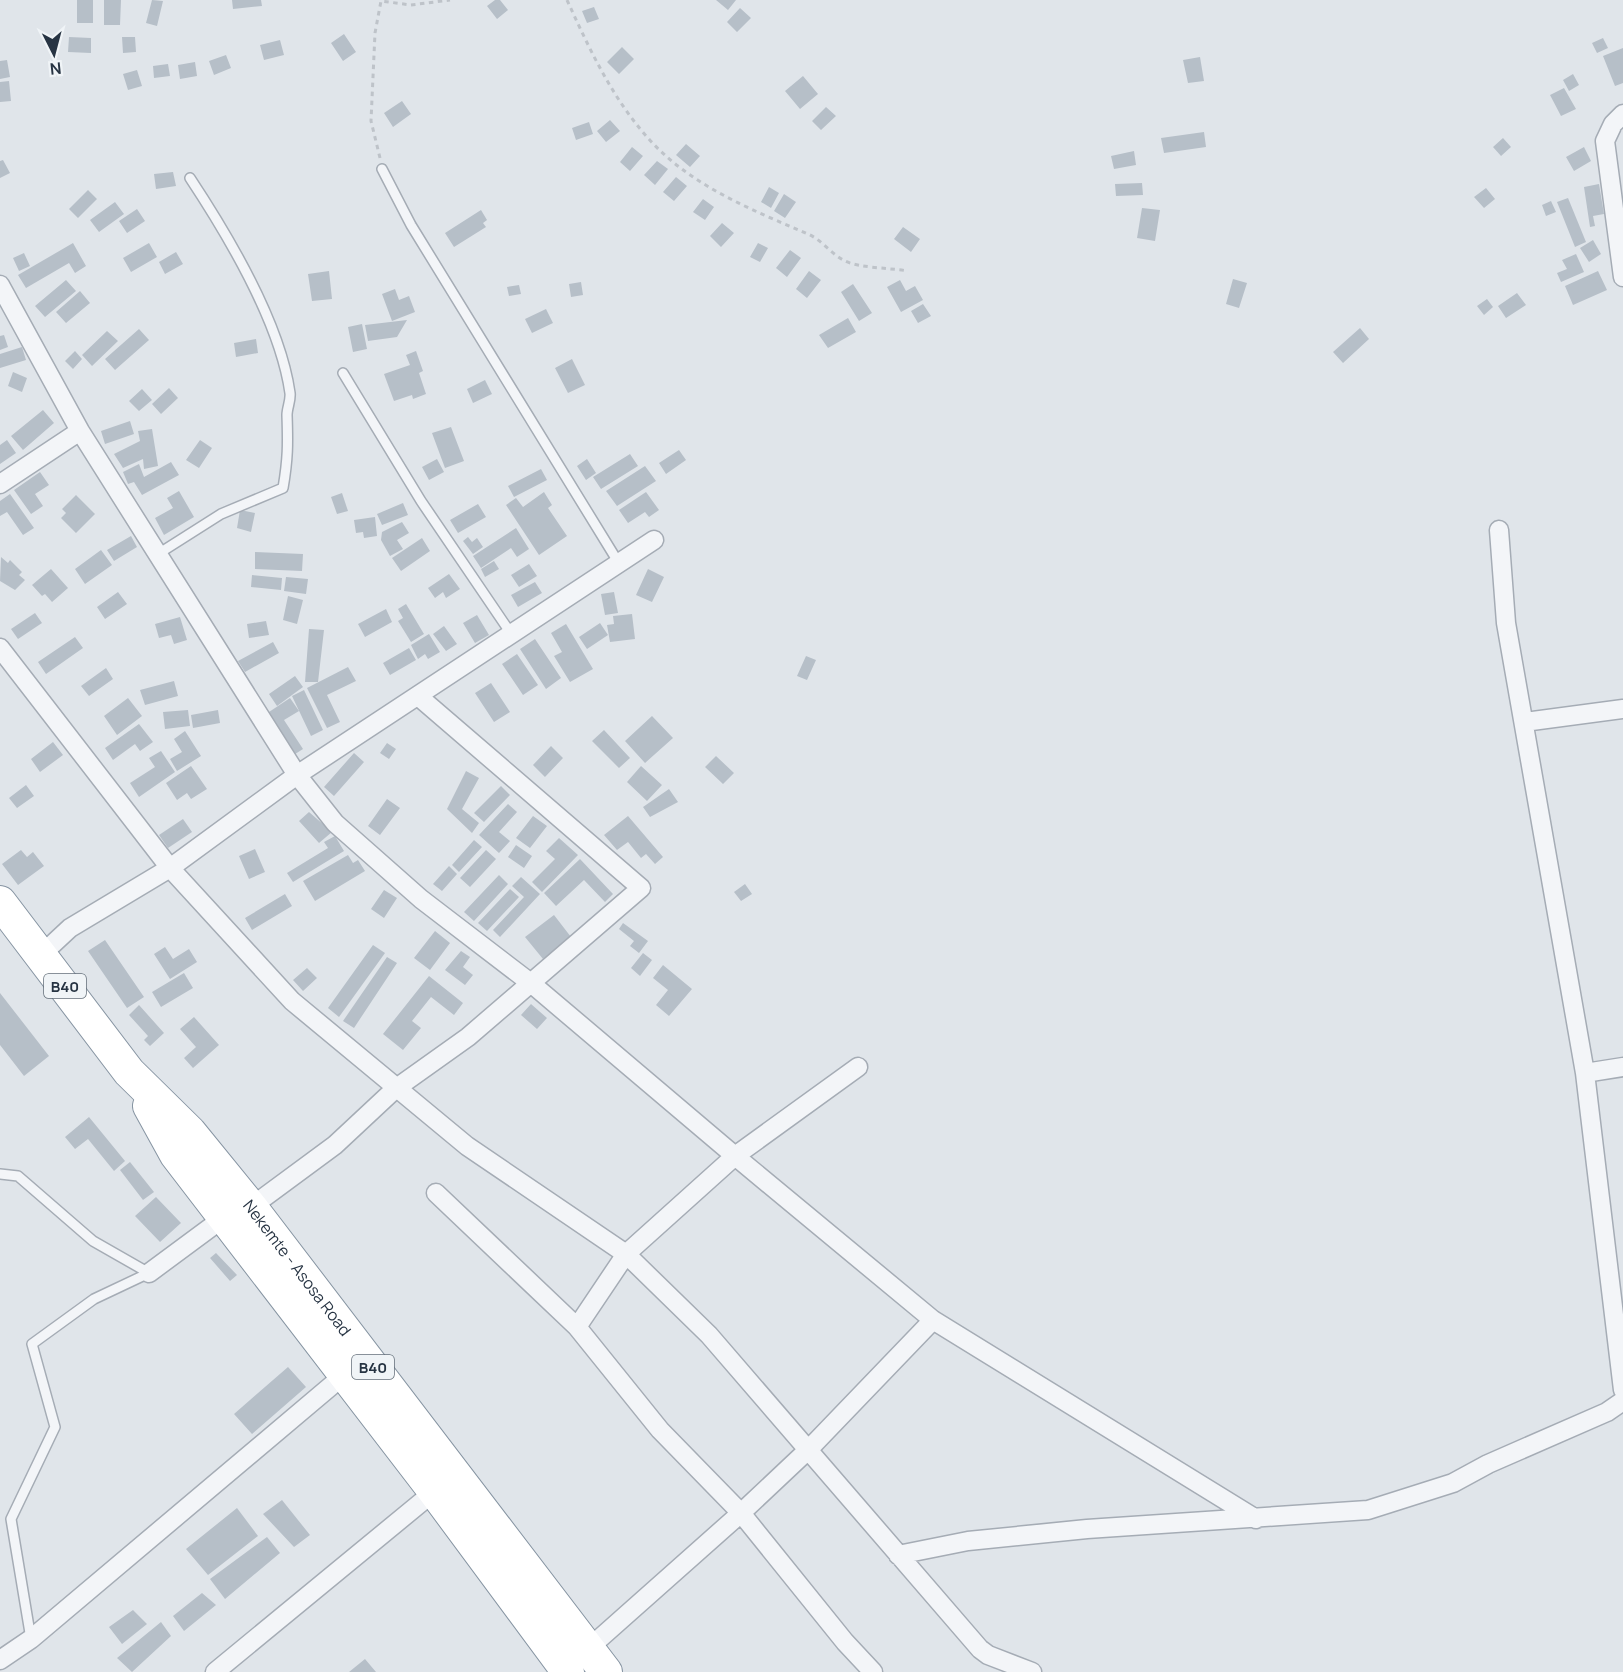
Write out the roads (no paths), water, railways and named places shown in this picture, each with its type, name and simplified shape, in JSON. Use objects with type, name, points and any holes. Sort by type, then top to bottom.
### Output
[{"type":"highway","name":"B40","points":[[7,915],[41,955],[129,1072],[176,1155],[238,1212],[344,1376],[444,1483],[562,1670]]},
{"type":"highway","name":"Nekemte - Asosa Road","points":[[238,1212],[444,1483],[597,1660]]},
{"type":"street","points":[[1623,114],[1613,124],[1605,141],[1623,278]]},
{"type":"street","points":[[0,285],[80,431],[297,775],[335,823],[395,876],[532,984],[933,1320],[1256,1519]]},
{"type":"street","points":[[0,484],[80,431]]},
{"type":"street","points":[[1499,530],[1506,623],[1586,1073],[1623,1390]]},
{"type":"street","points":[[41,955],[70,928],[170,868],[297,775],[620,565],[654,540]]},
{"type":"street","points":[[0,648],[170,868],[292,1001],[395,1089],[467,1146],[626,1254],[709,1335],[981,1649],[988,1655],[1032,1672]]},
{"type":"street","points":[[149,1273],[335,1145],[395,1089],[468,1037],[641,888],[418,696]]},
{"type":"street","points":[[1524,722],[1623,709]]},
{"type":"street","points":[[577,1327],[626,1254],[735,1156],[858,1067]]},
{"type":"street","points":[[1586,1073],[1623,1067]]},
{"type":"street","points":[[436,1193],[577,1327],[660,1430],[741,1513],[845,1642],[873,1672]]},
{"type":"street","points":[[597,1660],[933,1320]]},
{"type":"street","points":[[0,1660],[31,1639],[344,1376]]},
{"type":"street","points":[[898,1555],[992,1539],[1087,1529],[1368,1510],[1443,1486],[1607,1412],[1623,1401]]},
{"type":"street","points":[[214,1672],[444,1483]]},
{"type":"lane","points":[[382,169],[411,225],[620,565]]},
{"type":"lane","points":[[158,554],[221,514],[283,488],[290,452],[287,412],[291,396],[271,327],[254,287],[225,231],[190,178]]},
{"type":"lane","points":[[344,373],[421,501],[512,635]]},
{"type":"lane","points":[[0,1174],[18,1176],[93,1241],[149,1273]]},
{"type":"lane","points":[[31,1639],[11,1519],[54,1427],[32,1344],[94,1299],[149,1273]]}]
